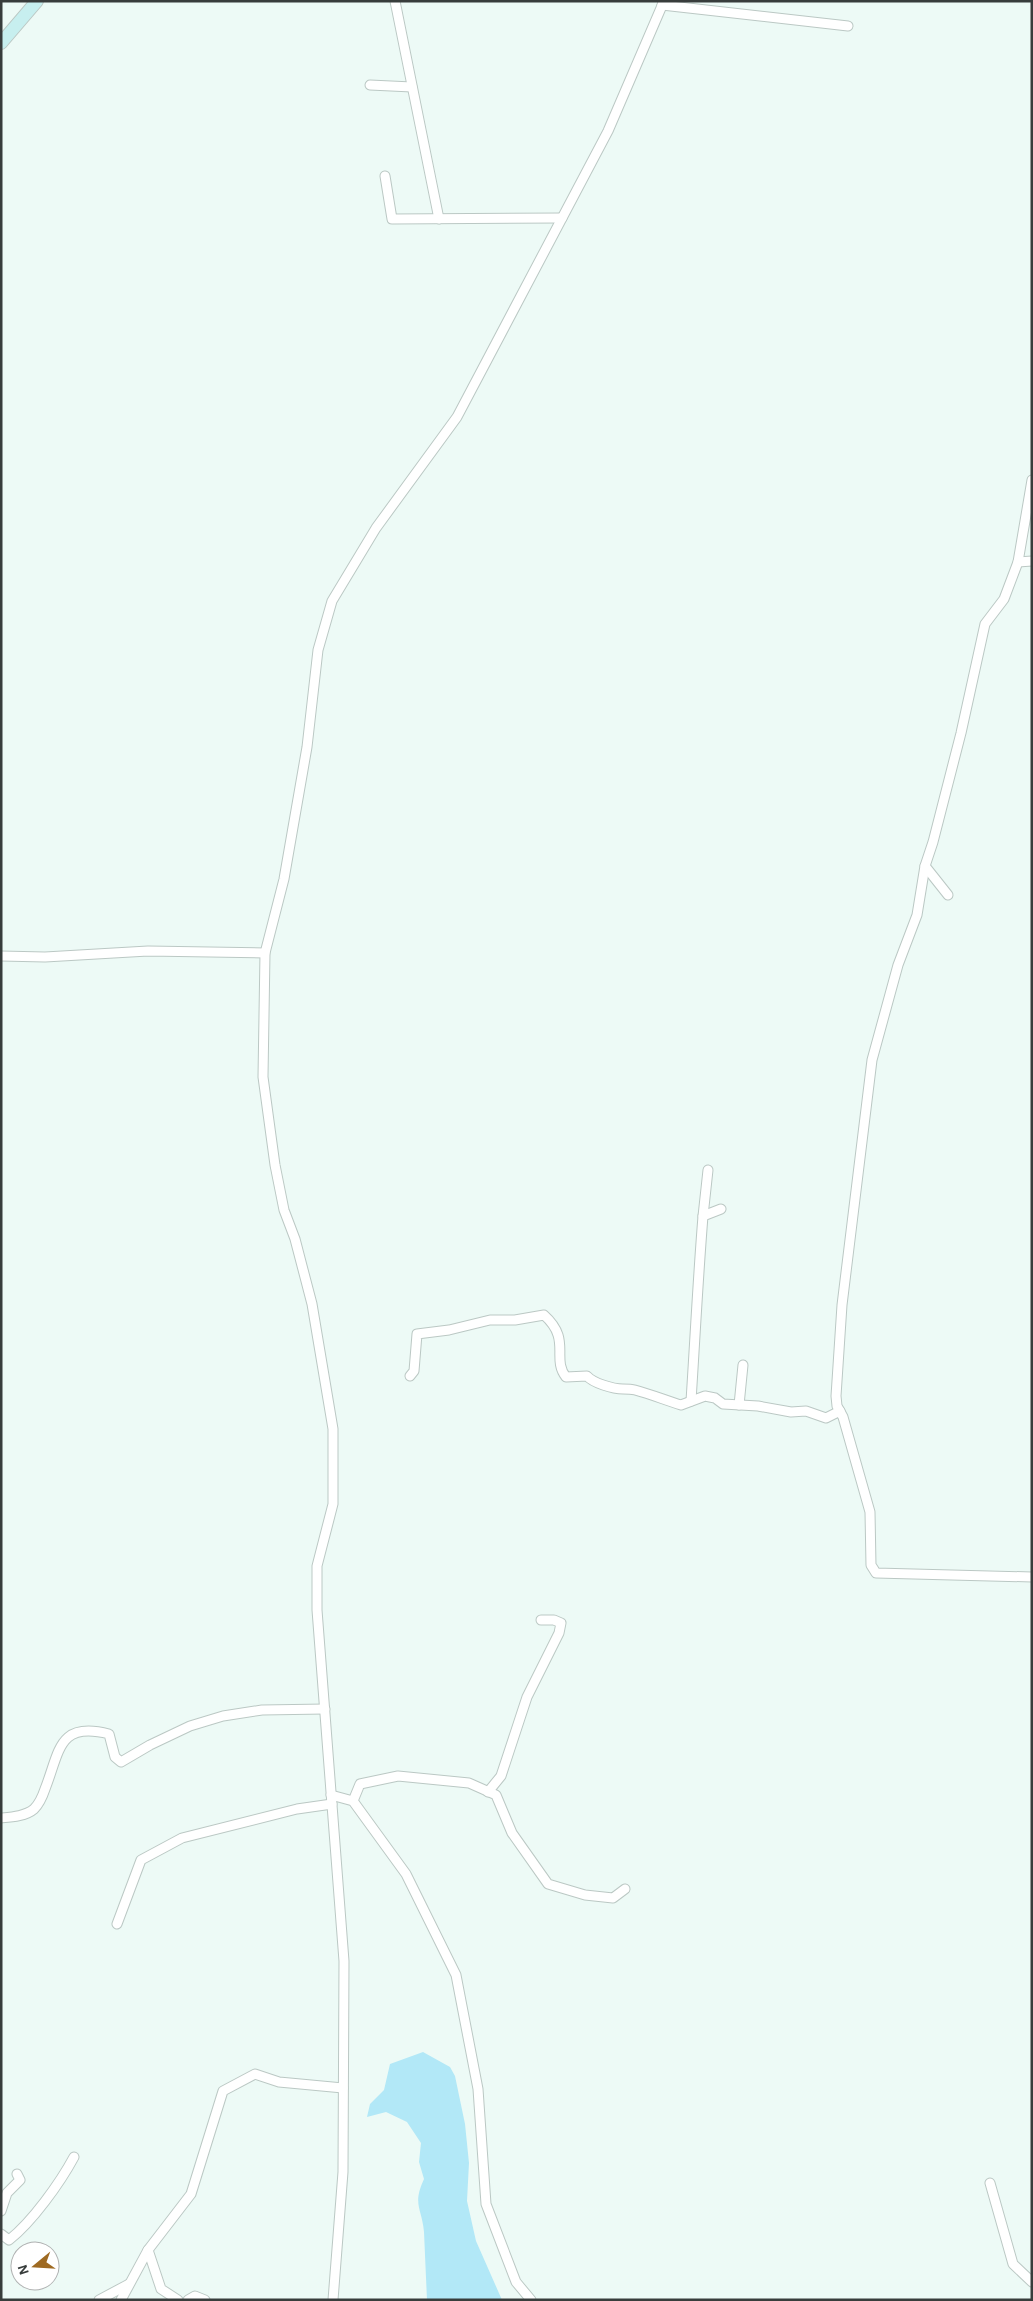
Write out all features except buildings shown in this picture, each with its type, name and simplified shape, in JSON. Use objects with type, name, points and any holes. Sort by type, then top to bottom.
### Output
[{"type":"street","points":[[1,43],[37,1]]},
{"type":"street","points":[[395,1],[439,218]]},
{"type":"street","points":[[333,2300],[343,2172],[344,1961],[317,1610],[317,1566],[333,1504],[333,1429],[312,1304],[295,1239],[284,1210],[262,1078],[265,953],[284,880],[307,747],[318,650],[332,601],[376,528],[457,417],[608,132],[663,3],[848,26]]},
{"type":"street","points":[[370,84],[412,87]]},
{"type":"street","points":[[385,176],[392,219],[562,218]]},
{"type":"street","points":[[1032,480],[1018,562],[1004,600],[985,624],[961,733],[925,866],[917,915],[898,965],[872,1060],[842,1305],[836,1396],[870,1512],[871,1565],[876,1573],[1032,1577]]},
{"type":"street","points":[[1018,562],[1032,561]]},
{"type":"street","points":[[925,866],[948,895]]},
{"type":"street","points":[[1,956],[45,957],[148,951],[265,953]]},
{"type":"street","points":[[691,1401],[694,1329],[697,1310],[697,1276],[708,1170]]},
{"type":"street","points":[[704,1216],[721,1209]]},
{"type":"street","points":[[410,1376],[414,1370],[417,1334],[449,1330],[490,1320],[515,1320],[544,1315],[553,1323],[561,1340],[562,1372],[566,1377],[587,1376],[600,1385],[609,1385],[621,1390],[632,1389],[681,1405],[704,1396],[715,1398],[723,1404],[791,1412],[806,1411],[826,1418],[840,1411]]},
{"type":"street","points":[[739,1405],[743,1365]]},
{"type":"street","points":[[488,1792],[501,1776],[527,1697],[559,1632],[560,1623],[554,1620],[541,1620]]},
{"type":"street","points":[[1,1818],[28,1812],[36,1808],[44,1793],[62,1742],[77,1732],[93,1730],[109,1734],[115,1758],[121,1762],[150,1744],[190,1726],[223,1716],[262,1710],[324,1710]]},
{"type":"street","points":[[353,1801],[360,1784],[398,1776],[469,1783],[496,1796],[512,1833],[548,1884],[585,1895],[613,1898],[626,1889]]},
{"type":"street","points":[[117,1924],[141,1860],[182,1838],[331,1799],[353,1801],[406,1874],[456,1976],[478,2090],[486,2204],[516,2282],[531,2300]]},
{"type":"street","points":[[121,2300],[148,2250],[191,2194],[223,2090],[255,2074],[279,2082],[343,2088]]},
{"type":"street","points":[[1,2234],[9,2240],[19,2232],[66,2172],[74,2157]]},
{"type":"street","points":[[1,2211],[7,2193],[20,2180],[17,2174]]},
{"type":"street","points":[[990,2183],[1013,2264],[1032,2282]]},
{"type":"street","points":[[148,2250],[162,2289],[178,2300]]},
{"type":"street","points":[[99,2300],[129,2284]]},
{"type":"street","points":[[188,2300],[195,2296],[205,2300]]},
{"type":"water","points":[[423,2052],[450,2067],[455,2076],[465,2124],[469,2163],[467,2201],[476,2241],[502,2300],[427,2300],[424,2232],[418,2201],[424,2179],[419,2162],[421,2143],[407,2122],[386,2112],[367,2117],[370,2104],[384,2090],[390,2064]]}]
